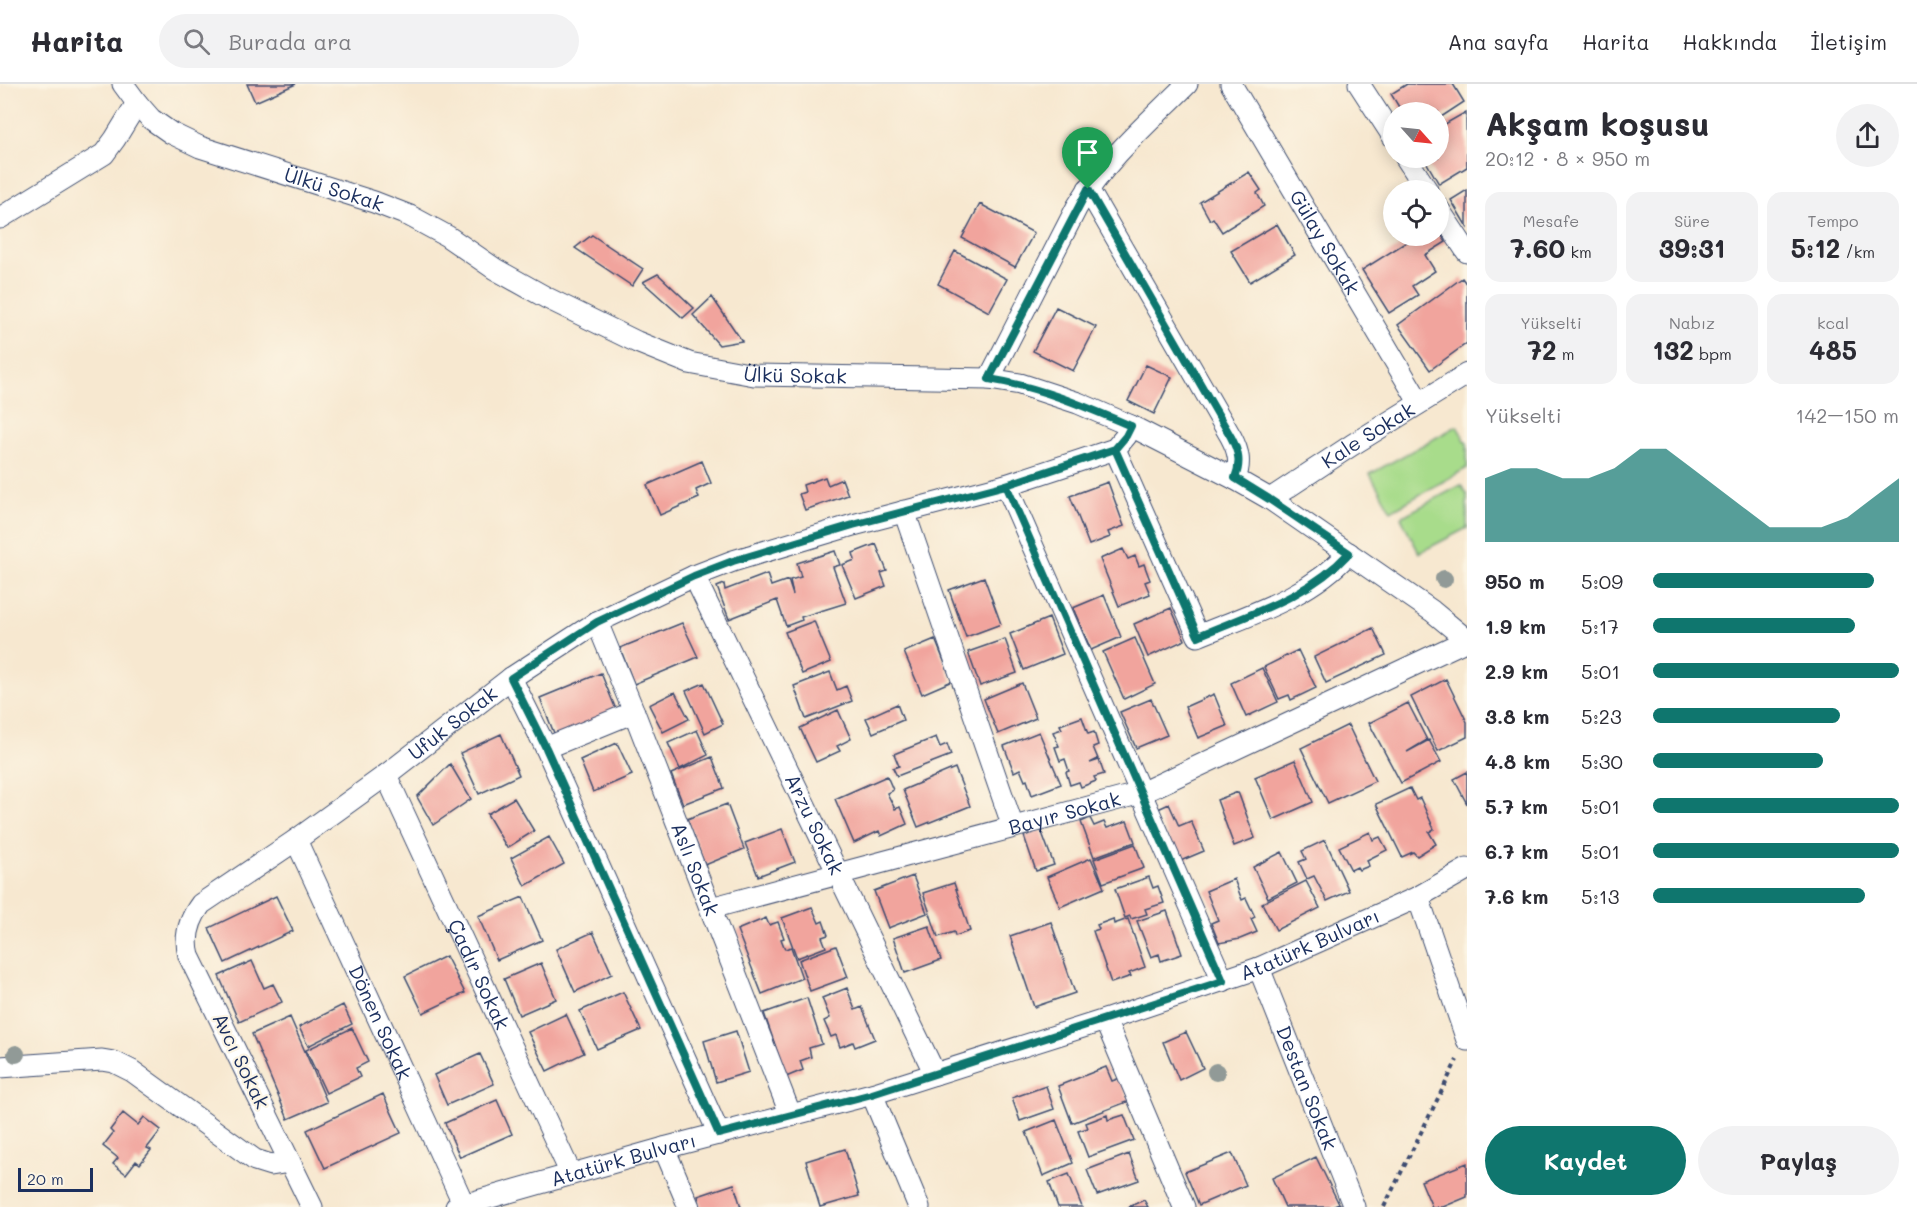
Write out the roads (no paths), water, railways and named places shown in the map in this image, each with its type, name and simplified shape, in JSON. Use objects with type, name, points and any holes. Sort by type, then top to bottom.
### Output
[{"type":"street","name":"Ülkü Sokak","points":[[123,84],[151,118],[171,133],[200,147],[374,202],[410,216],[447,236],[495,269],[548,298],[637,342],[689,363],[754,375],[989,379],[1048,392],[1131,426],[1235,478],[1269,499],[1432,611],[1467,640]]},
{"type":"street","points":[[989,379],[1088,189],[1122,148],[1188,84]]},
{"type":"street","name":"Gülay Sokak","points":[[1231,84],[1419,402]]},
{"type":"street","points":[[1359,84],[1383,121]]},
{"type":"street","points":[[0,218],[104,154],[137,103]]},
{"type":"street","points":[[1088,189],[1235,444],[1239,460],[1235,478]]},
{"type":"street","points":[[1449,225],[1467,252]]},
{"type":"street","name":"Kale Sokak","points":[[1269,499],[1419,402],[1467,374]]},
{"type":"street","points":[[1131,426],[1115,449],[1198,636],[1302,592],[1326,575],[1349,553]]},
{"type":"street","name":"Ufuk Sokak","points":[[194,913],[209,897],[296,840],[386,775],[511,678],[597,622],[694,576],[775,547],[1006,485],[1115,449]]},
{"type":"street","points":[[1006,485],[1223,981]]},
{"type":"street","points":[[904,511],[1013,827]]},
{"type":"street","name":"Arzu Sokak","points":[[694,576],[935,1074]]},
{"type":"street","name":"Aslı Sokak","points":[[597,622],[791,1116]]},
{"type":"street","name":"Bayır Sokak","points":[[711,908],[839,872],[1141,794],[1467,640]]},
{"type":"street","points":[[511,678],[546,748],[719,1134]]},
{"type":"street","points":[[546,748],[634,712]]},
{"type":"street","name":"Çadır Sokak","points":[[386,775],[571,1174]]},
{"type":"street","name":"Dönen Sokak","points":[[296,840],[462,1206]]},
{"type":"street","name":"Atatürk Bulvarı","points":[[462,1206],[664,1148],[872,1094],[1223,981],[1259,968],[1418,897],[1467,869]]},
{"type":"street","points":[[1418,897],[1464,1046]]},
{"type":"street","name":"Avcı Sokak","points":[[194,913],[187,932],[186,945],[189,956],[312,1207]]},
{"type":"street","name":"Destan Sokak","points":[[1259,968],[1354,1207]]},
{"type":"street","points":[[1105,1020],[1184,1207]]},
{"type":"street","points":[[0,1068],[88,1060],[114,1062],[132,1071],[255,1160],[270,1165],[290,1162]]},
{"type":"street","points":[[872,1094],[919,1207]]},
{"type":"street","points":[[664,1148],[688,1207]]}]
